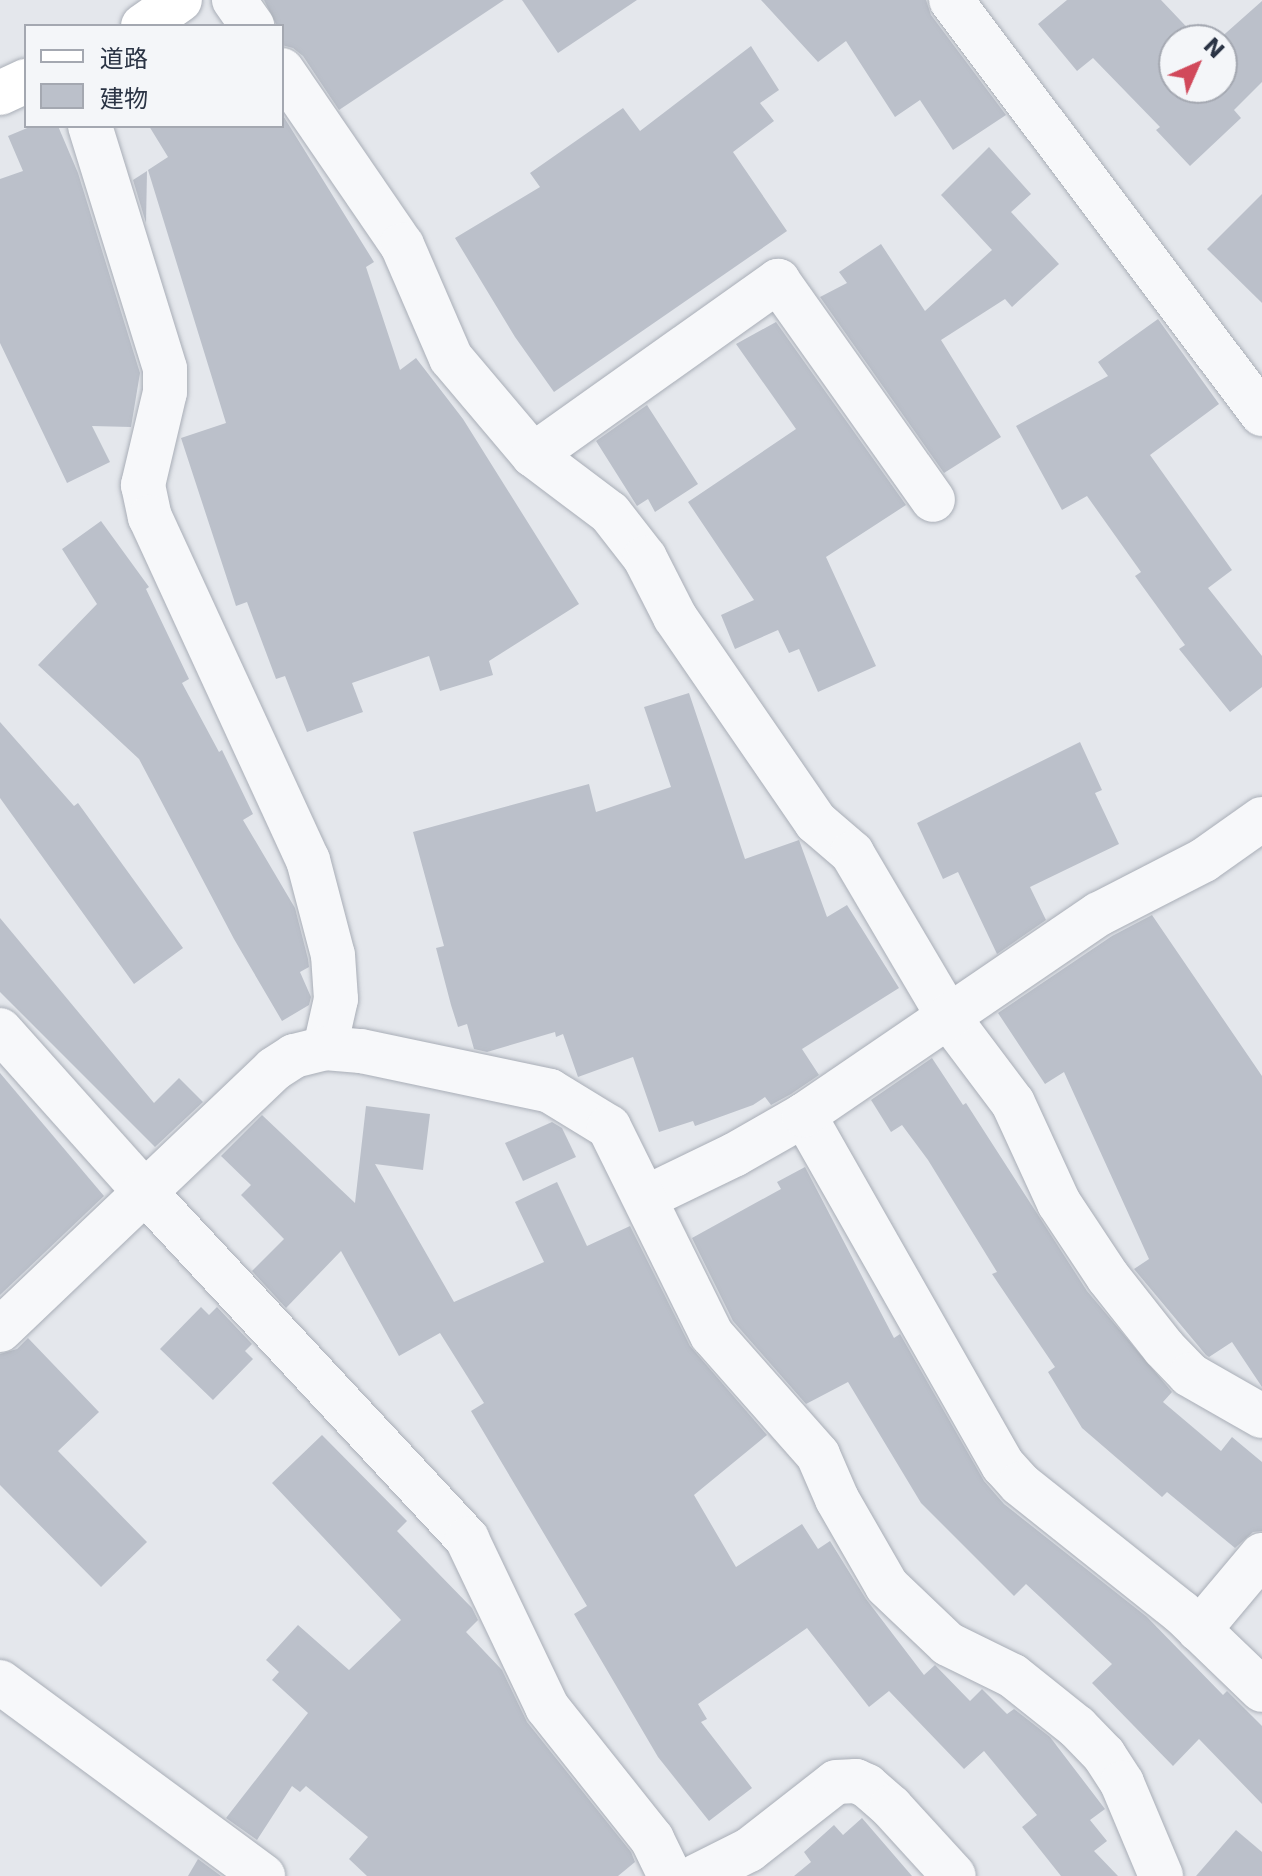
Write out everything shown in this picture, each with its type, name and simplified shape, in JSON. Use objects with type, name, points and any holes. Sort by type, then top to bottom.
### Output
[{"type":"main road","points":[[146,24],[180,0]]},
{"type":"main road","points":[[0,93],[24,82]]},
{"type":"street","points":[[234,0],[251,24]]},
{"type":"street","points":[[951,0],[1262,414]]},
{"type":"street","points":[[284,73],[402,245],[451,358],[533,455],[610,513],[645,558],[675,617],[816,822],[852,853],[949,1018],[1013,1103],[1059,1203],[1117,1289],[1190,1375],[1262,1416]]},
{"type":"street","points":[[91,128],[165,369],[165,392],[143,485],[150,517],[308,860],[333,955],[336,999],[325,1048]]},
{"type":"street","points":[[533,455],[778,281],[933,500]]},
{"type":"street","points":[[647,1197],[734,1155],[804,1115],[1099,914],[1204,860],[1262,819]]},
{"type":"street","points":[[0,1030],[144,1191],[467,1539],[547,1707],[652,1839],[670,1876]]},
{"type":"street","points":[[0,1330],[274,1069],[294,1056],[325,1048],[361,1051],[550,1091],[609,1127],[647,1197],[712,1335],[818,1455],[837,1499],[887,1586],[948,1644],[1013,1676],[1077,1727],[1104,1755],[1122,1783],[1161,1876]]},
{"type":"street","points":[[804,1115],[1003,1465],[1020,1484],[1199,1630],[1262,1690]]},
{"type":"street","points":[[1199,1630],[1262,1555]]},
{"type":"street","points":[[0,1682],[263,1876]]},
{"type":"street","points":[[697,1876],[749,1850],[836,1782],[856,1781],[867,1786],[891,1807],[954,1876]]},
{"type":"building","points":[[264,0],[504,0],[339,110],[303,56],[284,46],[284,24],[276,24]]},
{"type":"building","points":[[522,0],[637,0],[558,53]]},
{"type":"building","points":[[761,0],[926,0],[931,15],[1006,115],[953,150],[920,100],[895,117],[846,41],[818,62]]},
{"type":"building","points":[[1067,0],[1161,0],[1184,24],[1158,24],[1158,104],[1238,104],[1236,24],[1262,1],[1262,82],[1234,110],[1241,118],[1190,166],[1156,130],[1160,127],[1093,58],[1077,71],[1038,24]]},
{"type":"building","points":[[751,46],[779,90],[760,103],[774,121],[733,152],[787,231],[554,392],[515,337],[455,238],[540,187],[530,173],[623,108],[640,131]]},
{"type":"building","points":[[284,117],[374,262],[366,267],[400,370],[416,358],[463,419],[579,604],[489,661],[493,675],[440,691],[429,656],[352,683],[363,712],[307,732],[285,676],[276,679],[247,602],[236,606],[181,438],[226,423],[148,170],[168,157],[150,128],[284,128]]},
{"type":"building","points":[[27,128],[59,128],[78,173],[140,373],[131,427],[92,426],[110,462],[67,483],[0,343],[0,179],[23,171],[8,136]]},
{"type":"building","points":[[989,147],[1031,194],[1011,212],[1059,264],[1012,307],[1005,299],[941,340],[1001,437],[944,473],[820,297],[847,283],[839,272],[881,244],[925,311],[992,250],[941,195]]},
{"type":"building","points":[[147,171],[146,223],[133,180]]},
{"type":"building","points":[[1262,194],[1262,303],[1207,249]]},
{"type":"building","points":[[1158,319],[1219,404],[1150,455],[1232,570],[1208,588],[1262,656],[1262,687],[1230,712],[1179,649],[1185,645],[1135,576],[1141,572],[1087,496],[1062,510],[1016,426],[1108,376],[1098,362]]},
{"type":"building","points":[[776,322],[906,505],[826,557],[876,666],[818,692],[799,649],[789,653],[778,630],[735,649],[721,615],[754,600],[688,502],[796,429],[736,344]]},
{"type":"building","points":[[647,405],[698,484],[655,512],[648,499],[637,506],[596,441]]},
{"type":"building","points":[[101,521],[149,587],[146,589],[189,679],[182,683],[219,752],[222,750],[253,814],[243,820],[295,908],[309,967],[300,972],[311,997],[309,1005],[282,1021],[234,939],[139,759],[38,665],[97,604],[62,549]]},
{"type":"building","points":[[689,693],[745,859],[799,840],[827,917],[847,905],[899,988],[802,1049],[819,1075],[791,1094],[771,1105],[765,1097],[753,1105],[695,1126],[693,1121],[659,1132],[633,1057],[578,1077],[563,1034],[556,1037],[555,1032],[487,1052],[474,1049],[467,1024],[458,1027],[451,1005],[436,948],[444,946],[413,832],[589,784],[596,812],[671,787],[644,707]]},
{"type":"building","points":[[0,722],[74,806],[78,803],[183,948],[134,984],[0,798]]},
{"type":"building","points":[[1080,742],[1102,790],[1095,793],[1119,844],[1030,887],[1046,920],[997,954],[958,872],[943,879],[917,823]]},
{"type":"building","points":[[1152,915],[1262,1076],[1262,1387],[1232,1342],[1209,1357],[1206,1355],[1134,1269],[1149,1259],[1064,1072],[1045,1084],[998,1013],[1112,936]]},
{"type":"building","points":[[0,918],[154,1103],[179,1078],[203,1102],[155,1147],[0,992]]},
{"type":"building","points":[[932,1058],[963,1105],[966,1103],[1087,1291],[1172,1392],[1163,1402],[1221,1451],[1232,1437],[1262,1462],[1262,1531],[1253,1532],[1235,1548],[1167,1492],[1162,1497],[1082,1428],[1048,1372],[1055,1367],[992,1274],[997,1272],[928,1160],[902,1125],[891,1132],[871,1100]]},
{"type":"building","points":[[0,1073],[104,1196],[0,1295]]},
{"type":"building","points":[[366,1106],[430,1114],[423,1170],[375,1164],[454,1302],[544,1262],[515,1202],[557,1182],[587,1246],[630,1226],[690,1346],[767,1435],[694,1495],[736,1567],[802,1524],[818,1549],[830,1541],[866,1599],[924,1675],[935,1665],[970,1701],[982,1689],[1007,1714],[1014,1709],[1050,1737],[1105,1809],[1090,1820],[1107,1841],[1094,1851],[1118,1876],[1061,1876],[1022,1827],[1037,1815],[984,1751],[964,1769],[889,1691],[869,1707],[807,1628],[698,1704],[707,1719],[701,1722],[752,1788],[709,1821],[658,1757],[574,1614],[587,1606],[471,1411],[484,1403],[440,1333],[399,1356],[341,1251],[286,1308],[252,1271],[284,1239],[241,1195],[251,1185],[221,1156],[262,1115],[355,1203]]},
{"type":"building","points":[[552,1122],[562,1128],[576,1157],[523,1181],[505,1143]]},
{"type":"building","points":[[805,1167],[894,1338],[900,1334],[984,1481],[1004,1504],[1147,1617],[1223,1695],[1227,1691],[1262,1726],[1262,1804],[1199,1739],[1173,1766],[1092,1683],[1112,1664],[1026,1584],[1014,1596],[921,1503],[848,1382],[806,1404],[733,1321],[692,1238],[781,1189],[777,1182]]},
{"type":"building","points":[[201,1307],[209,1315],[217,1307],[252,1344],[245,1351],[253,1359],[213,1400],[160,1349]]},
{"type":"building","points":[[28,1338],[99,1412],[58,1451],[147,1542],[101,1587],[0,1485],[0,1354],[17,1349]]},
{"type":"building","points":[[322,1435],[407,1521],[397,1531],[472,1608],[478,1620],[466,1632],[502,1670],[527,1722],[631,1852],[635,1862],[618,1876],[367,1876],[349,1859],[368,1837],[306,1786],[300,1792],[292,1786],[257,1840],[226,1818],[308,1713],[272,1680],[279,1672],[266,1660],[298,1625],[349,1670],[401,1620],[272,1483]]},
{"type":"building","points":[[862,1818],[912,1876],[794,1876],[811,1862],[804,1852],[834,1825],[843,1835]]},
{"type":"building","points":[[1236,1830],[1262,1852],[1262,1876],[1196,1876]]},
{"type":"building","points":[[198,1859],[221,1876],[188,1876]]}]
